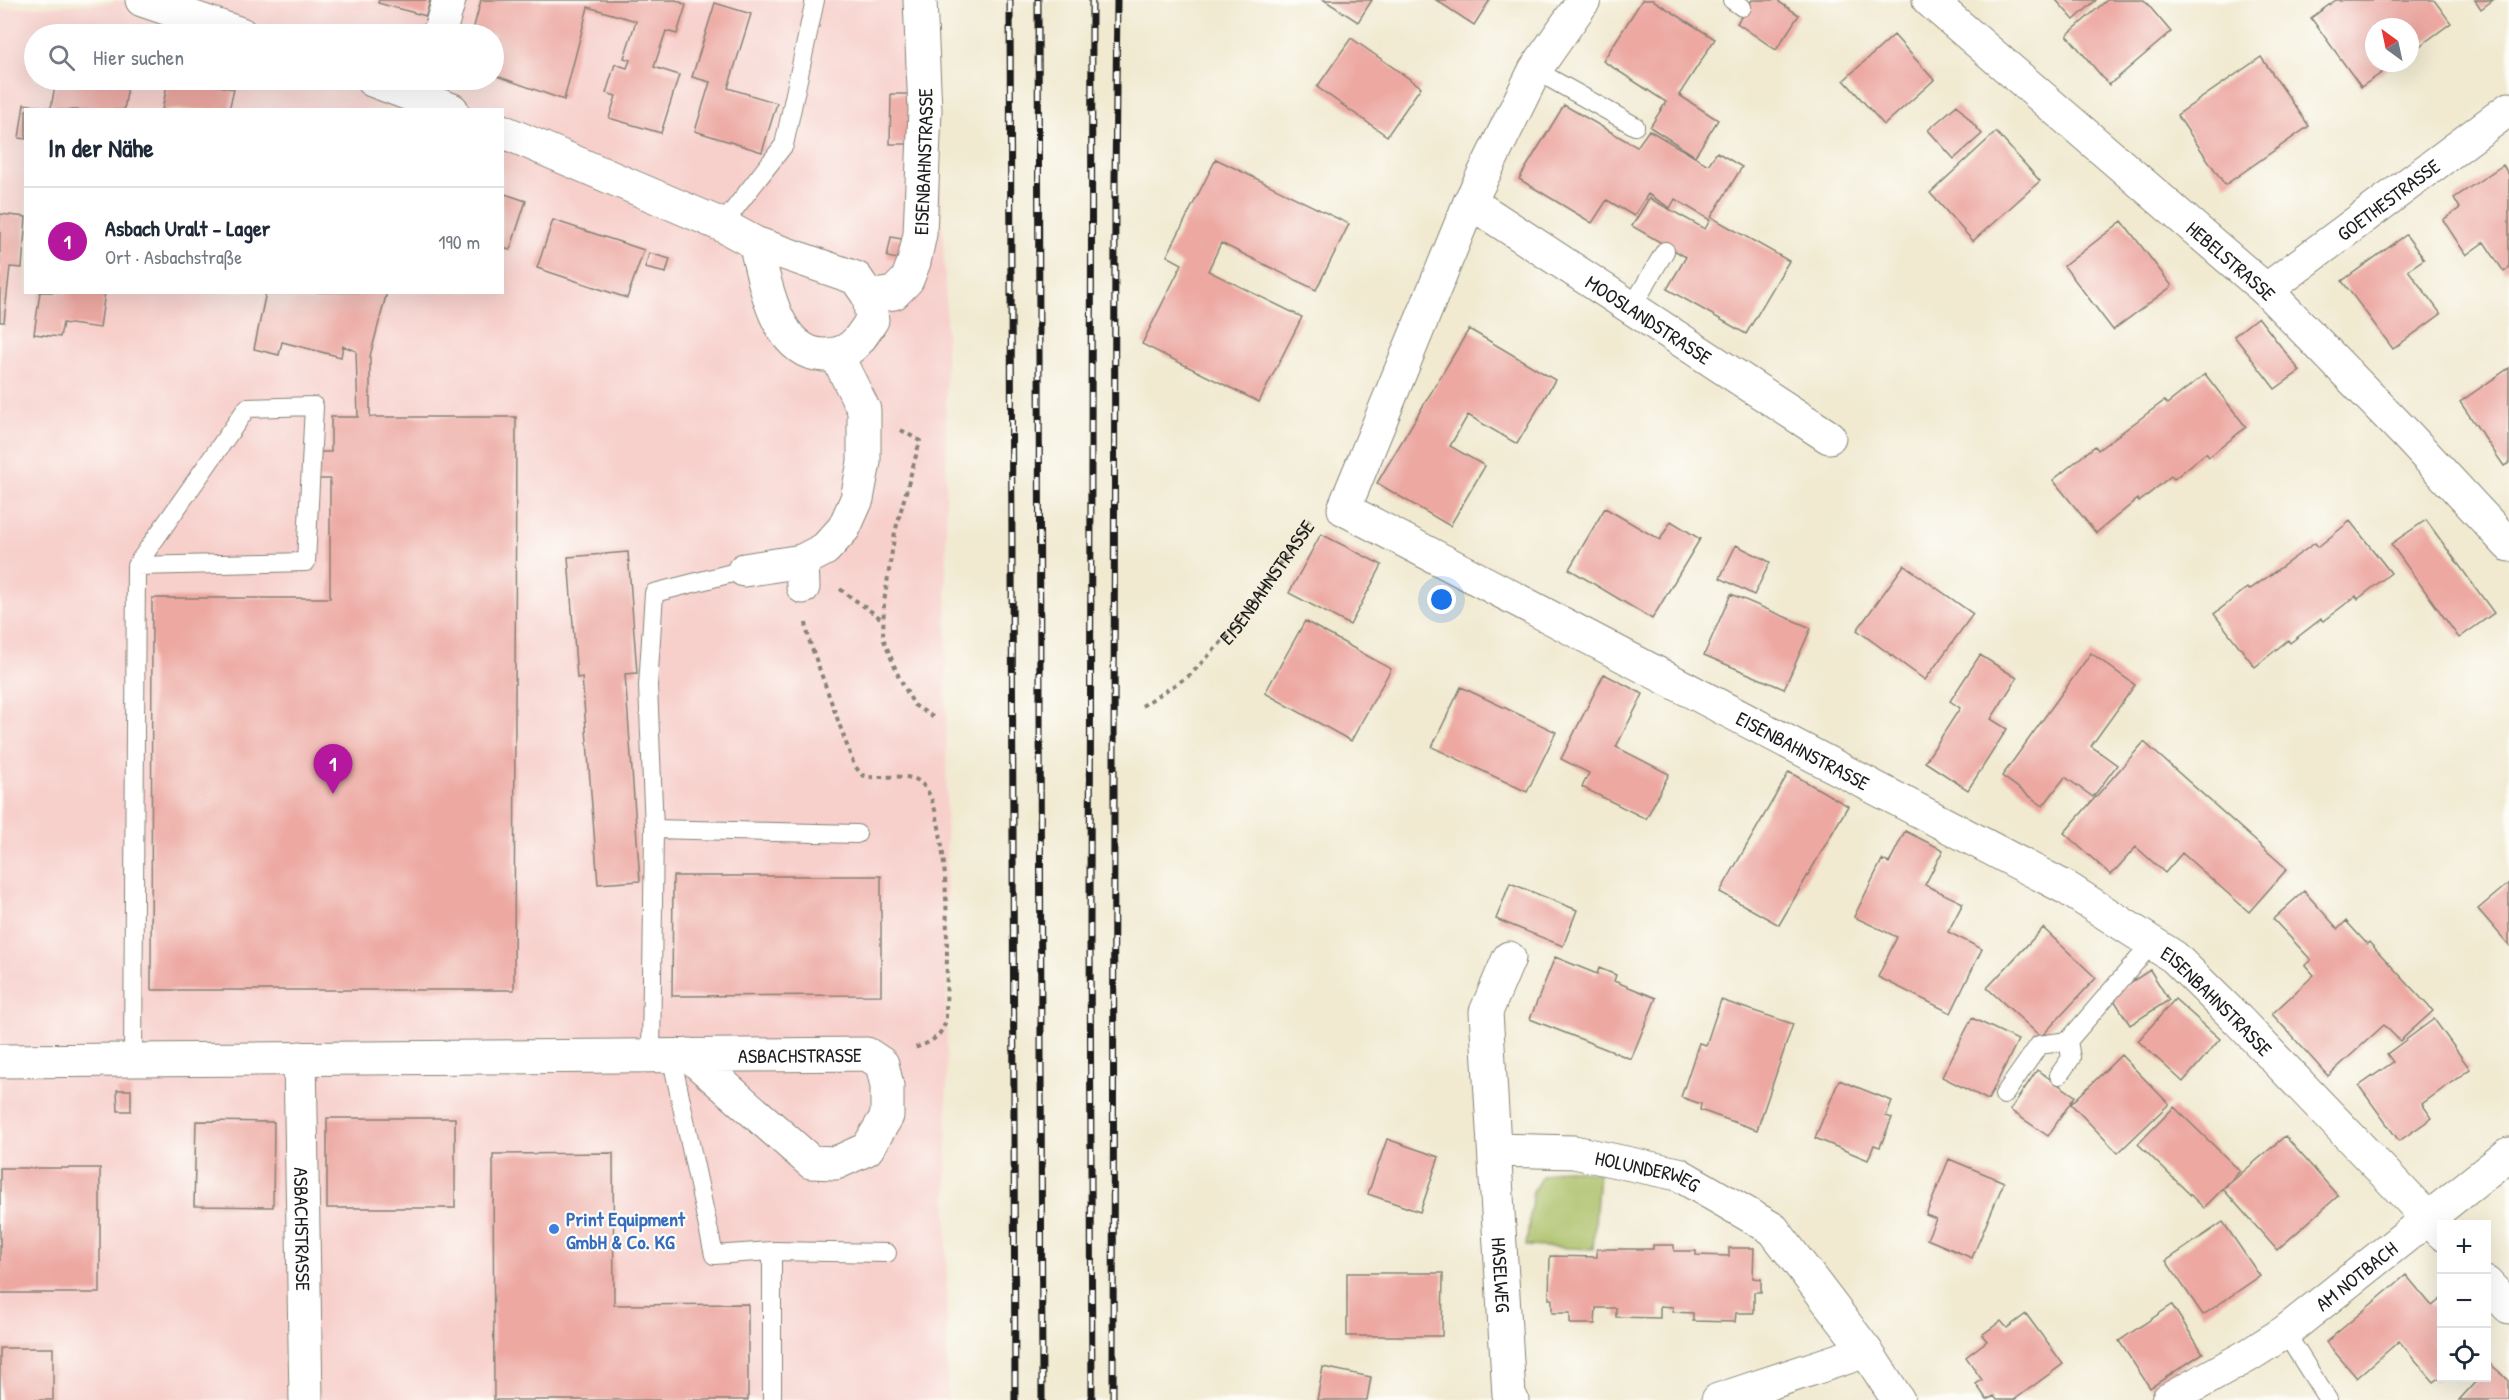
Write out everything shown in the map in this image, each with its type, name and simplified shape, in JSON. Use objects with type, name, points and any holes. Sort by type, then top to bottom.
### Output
[{"type":"street","points":[[141,0],[212,24]]},
{"type":"street","points":[[442,24],[449,0]]},
{"type":"street","name":"EISENBAHNSTRASSE","points":[[869,297],[894,293],[907,280],[914,262],[920,234],[925,110],[920,0]]},
{"type":"street","points":[[1344,509],[1470,202],[1535,70],[1584,0]]},
{"type":"street","name":"HEBELSTRASSE","points":[[1929,0],[2266,290],[2407,435],[2509,545]]},
{"type":"street","points":[[427,90],[449,108]]},
{"type":"street","name":"GOETHESTRASSE","points":[[2266,290],[2509,109]]},
{"type":"street","points":[[504,132],[722,225],[755,243],[856,278],[869,297],[872,320],[858,342],[837,356],[814,355],[795,345],[780,326],[755,243]]},
{"type":"street","name":"MOOSLANDSTRASSE","points":[[1470,202],[1828,437]]},
{"type":"street","points":[[744,570],[802,574],[844,528],[857,499],[864,462],[864,410],[837,356]]},
{"type":"street","name":"EISENBAHNSTRASSE","points":[[1344,509],[2068,890],[2152,942],[2174,957],[2238,1020],[2435,1226]]},
{"type":"street","points":[[1496,1150],[1486,1012],[1509,958]]},
{"type":"street","name":"ASBACHSTRASSE","points":[[0,1061],[670,1055],[867,1054],[882,1064],[887,1086],[887,1116],[867,1149],[837,1163],[811,1162],[670,1055]]},
{"type":"street","name":"ASBACHSTRASSE","points":[[300,1058],[306,1400]]},
{"type":"street","name":"HOLUNDERWEG","points":[[1496,1150],[1574,1152],[1678,1174],[1773,1229],[1866,1351],[1898,1400]]},
{"type":"street","name":"HASELWEG","points":[[1496,1150],[1509,1395],[1512,1400]]},
{"type":"street","name":"AM NOTBACH","points":[[2168,1400],[2285,1332],[2435,1226],[2509,1155]]},
{"type":"street","points":[[2491,1287],[2509,1307]]},
{"type":"street","points":[[1718,1400],[1866,1351]]},
{"type":"street","name":"AM NOTBACH","points":[[2210,1400],[2249,1355]]},
{"type":"lane","points":[[722,225],[784,146],[815,0]]},
{"type":"lane","points":[[1535,70],[1635,126]]},
{"type":"lane","points":[[1632,307],[1665,250]]},
{"type":"lane","points":[[133,1060],[136,566],[247,408],[314,406],[306,562],[136,566]]},
{"type":"lane","points":[[744,570],[654,593],[648,686],[654,829],[670,1055],[714,1255],[772,1251],[887,1252]]},
{"type":"lane","points":[[654,829],[857,834]]},
{"type":"lane","points":[[2004,1095],[2039,1045],[2068,1041],[2152,942]]},
{"type":"lane","points":[[2059,1075],[2071,1058],[2068,1041]]},
{"type":"lane","points":[[772,1251],[772,1400]]},
{"type":"lane","points":[[2285,1332],[2328,1400]]},
{"type":"path","points":[[864,410],[920,441],[895,532],[883,638],[898,675],[914,705],[936,719]]},
{"type":"path","name":"EISENBAHNSTRASSE","points":[[1142,706],[1190,675],[1233,630],[1311,518],[1344,509]]},
{"type":"path","points":[[802,574],[809,640],[854,765],[862,775],[918,780],[926,788],[940,824],[945,864],[946,1020],[944,1030],[937,1037],[918,1047],[867,1054]]},
{"type":"path","points":[[838,588],[884,620]]},
{"type":"shaded area","points":[[113,0],[931,0],[946,300],[947,1400],[0,1400],[0,9],[113,3]]},
{"type":"green space","points":[[1562,1169],[1599,1173],[1593,1249],[1526,1246],[1533,1191],[1542,1176]]},
{"type":"building","points":[[379,0],[430,0],[426,16],[378,3]]},
{"type":"building","points":[[481,0],[676,0],[686,5],[677,34],[666,31],[654,67],[679,75],[661,133],[609,118],[616,96],[606,93],[615,64],[627,68],[630,60],[624,58],[636,21],[588,7],[564,100],[504,79],[504,24],[475,24]]},
{"type":"building","points":[[1324,0],[1372,0],[1358,22]]},
{"type":"building","points":[[1436,0],[1490,0],[1474,25]]},
{"type":"building","points":[[1642,0],[1653,0],[1715,39],[1679,95],[1718,120],[1695,156],[1650,127],[1666,102],[1603,61]]},
{"type":"building","points":[[1752,0],[1780,0],[1779,2],[1799,15],[1776,50],[1737,23]]},
{"type":"building","points":[[2056,0],[2096,0],[2074,20]]},
{"type":"building","points":[[2107,0],[2144,0],[2171,32],[2109,85],[2067,35]]},
{"type":"building","points":[[2336,0],[2434,0],[2451,23],[2419,46],[2419,18],[2365,18],[2365,72],[2383,72],[2361,87],[2311,18]]},
{"type":"building","points":[[2475,0],[2493,0],[2481,9]]},
{"type":"building","points":[[715,3],[751,14],[728,88],[777,103],[762,152],[695,131],[710,82],[692,77]]},
{"type":"building","points":[[1894,35],[1934,80],[1884,125],[1844,80]]},
{"type":"building","points":[[1351,38],[1421,87],[1387,136],[1317,87]]},
{"type":"building","points":[[2261,57],[2309,126],[2225,185],[2177,115]]},
{"type":"building","points":[[54,90],[127,90],[124,108],[51,108]]},
{"type":"building","points":[[166,90],[234,90],[229,108],[162,108]]},
{"type":"building","points":[[891,94],[914,94],[914,144],[890,144]]},
{"type":"building","points":[[24,104],[51,108],[24,108],[24,139],[19,138]]},
{"type":"building","points":[[1564,105],[1637,147],[1649,130],[1708,165],[1717,152],[1742,167],[1711,217],[1789,261],[1746,334],[1667,289],[1686,257],[1632,226],[1649,198],[1705,229],[1710,220],[1675,199],[1670,208],[1648,194],[1634,216],[1607,200],[1592,223],[1519,179]]},
{"type":"building","points":[[1957,105],[1982,134],[1954,159],[1928,130]]},
{"type":"building","points":[[1996,132],[2040,181],[1973,241],[1930,193]]},
{"type":"building","points":[[1216,159],[1349,224],[1316,290],[1221,243],[1208,271],[1302,317],[1259,402],[1142,344],[1182,264],[1167,256]]},
{"type":"building","points":[[2503,165],[2509,175],[2509,268],[2504,272],[2484,242],[2466,255],[2443,220],[2460,208],[2454,198]]},
{"type":"building","points":[[504,194],[526,201],[510,250],[504,248]]},
{"type":"building","points":[[0,214],[24,217],[24,242],[22,268],[10,267],[4,322],[0,322]]},
{"type":"building","points":[[553,220],[644,250],[627,298],[537,268]]},
{"type":"building","points":[[2122,221],[2172,286],[2113,330],[2064,266]]},
{"type":"building","points":[[2406,235],[2424,259],[2408,270],[2441,314],[2393,349],[2342,281]]},
{"type":"building","points":[[891,237],[907,240],[903,260],[887,257]]},
{"type":"building","points":[[649,253],[670,259],[666,273],[645,268]]},
{"type":"building","points":[[40,294],[105,294],[100,328],[63,323],[60,337],[34,334]]},
{"type":"building","points":[[266,294],[386,294],[370,356],[370,417],[516,417],[514,990],[151,990],[152,598],[330,598],[330,479],[317,479],[317,452],[331,452],[331,417],[358,417],[356,351],[343,346],[341,357],[282,342],[279,355],[254,349]]},
{"type":"building","points":[[2258,317],[2300,371],[2275,389],[2234,336]]},
{"type":"building","points":[[1469,329],[1555,380],[1517,444],[1468,415],[1450,446],[1485,466],[1450,526],[1377,483]]},
{"type":"building","points":[[2509,368],[2509,463],[2504,466],[2460,402]]},
{"type":"building","points":[[2205,374],[2246,427],[2209,457],[2206,453],[2174,479],[2171,476],[2139,502],[2138,499],[2096,533],[2053,480],[2095,446],[2098,450],[2164,401],[2167,404]]},
{"type":"building","points":[[1605,508],[1660,540],[1671,521],[1700,539],[1652,619],[1569,569]]},
{"type":"building","points":[[2426,520],[2494,613],[2459,638],[2391,544]]},
{"type":"building","points":[[2350,521],[2391,573],[2358,599],[2356,596],[2290,643],[2288,640],[2255,667],[2214,614],[2247,588],[2249,590],[2315,543],[2318,547]]},
{"type":"building","points":[[1321,534],[1382,565],[1350,625],[1289,593]]},
{"type":"building","points":[[1736,545],[1770,562],[1754,595],[1720,578]]},
{"type":"building","points":[[628,552],[637,673],[625,674],[640,881],[598,884],[582,677],[577,678],[568,557]]},
{"type":"building","points":[[1904,565],[1973,614],[1925,680],[1857,630]]},
{"type":"building","points":[[1731,594],[1811,628],[1784,689],[1704,655]]},
{"type":"building","points":[[1305,621],[1391,669],[1351,741],[1265,693]]},
{"type":"building","points":[[2091,653],[2135,685],[2091,746],[2117,765],[2093,797],[2065,777],[2043,806],[2002,776]]},
{"type":"building","points":[[1980,655],[2017,678],[1991,719],[2007,729],[1968,790],[1925,762],[1960,708],[1950,701]]},
{"type":"building","points":[[1604,674],[1643,694],[1616,747],[1669,774],[1646,819],[1582,787],[1589,773],[1561,759]]},
{"type":"building","points":[[1461,687],[1556,732],[1527,792],[1432,747]]},
{"type":"building","points":[[2144,742],[2287,869],[2249,912],[2182,853],[2165,873],[2136,847],[2111,875],[2064,833]]},
{"type":"building","points":[[1789,772],[1848,806],[1779,925],[1720,892]]},
{"type":"building","points":[[1905,831],[1943,850],[1925,885],[1963,903],[1948,932],[1982,949],[1951,1013],[1878,977],[1897,937],[1854,917],[1882,860],[1889,863]]},
{"type":"building","points":[[673,876],[881,876],[881,995],[672,996]]},
{"type":"building","points":[[1510,883],[1577,910],[1563,946],[1496,919]]},
{"type":"building","points":[[2509,883],[2509,945],[2478,909]]},
{"type":"building","points":[[2304,891],[2338,929],[2346,921],[2367,944],[2369,942],[2433,1011],[2400,1041],[2384,1025],[2328,1076],[2272,1014],[2314,975],[2305,965],[2311,960],[2273,919]]},
{"type":"building","points":[[2043,928],[2096,978],[2041,1037],[1987,988]]},
{"type":"building","points":[[1555,957],[1597,974],[1599,968],[1616,975],[1614,981],[1656,998],[1631,1059],[1530,1019]]},
{"type":"building","points":[[2150,970],[2169,1000],[2130,1025],[2111,995]]},
{"type":"building","points":[[2175,999],[2220,1039],[2183,1082],[2138,1041]]},
{"type":"building","points":[[1721,1000],[1793,1024],[1757,1130],[1700,1110],[1701,1104],[1681,1097],[1699,1043],[1706,1045]]},
{"type":"building","points":[[1972,1018],[2018,1040],[1988,1100],[1942,1077]]},
{"type":"building","points":[[2434,1019],[2470,1069],[2422,1104],[2432,1118],[2399,1141],[2359,1086],[2393,1062],[2387,1054]]},
{"type":"building","points":[[2121,1055],[2169,1104],[2118,1153],[2071,1104]]},
{"type":"building","points":[[2037,1070],[2075,1096],[2048,1136],[2010,1110]]},
{"type":"building","points":[[1839,1080],[1892,1101],[1886,1116],[1892,1118],[1880,1147],[1874,1145],[1868,1160],[1815,1138]]},
{"type":"building","points":[[117,1090],[131,1090],[131,1111],[118,1111]]},
{"type":"building","points":[[2174,1107],[2240,1171],[2204,1208],[2138,1144]]},
{"type":"building","points":[[327,1118],[455,1118],[455,1208],[327,1208]]},
{"type":"building","points":[[196,1121],[274,1122],[273,1207],[194,1206]]},
{"type":"building","points":[[2285,1136],[2338,1196],[2277,1250],[2223,1189]]},
{"type":"building","points":[[1387,1139],[1439,1157],[1420,1212],[1368,1194]]},
{"type":"building","points":[[613,1153],[614,1305],[748,1304],[748,1400],[494,1400],[493,1154]]},
{"type":"building","points":[[1949,1159],[2004,1182],[1972,1258],[1927,1239],[1936,1219],[1926,1215]]},
{"type":"building","points":[[0,1168],[100,1168],[100,1293],[0,1293]]},
{"type":"building","points":[[2223,1222],[2260,1276],[2203,1315],[2166,1261]]},
{"type":"building","points":[[1653,1245],[1674,1245],[1674,1251],[1696,1251],[1696,1255],[1729,1256],[1729,1248],[1754,1248],[1753,1278],[1761,1279],[1761,1292],[1754,1292],[1754,1313],[1736,1313],[1735,1322],[1693,1321],[1693,1313],[1673,1312],[1673,1307],[1660,1306],[1660,1318],[1616,1317],[1616,1308],[1596,1308],[1595,1324],[1570,1324],[1570,1313],[1552,1313],[1552,1299],[1549,1299],[1550,1256],[1597,1257],[1597,1249],[1653,1249]]},
{"type":"building","points":[[1347,1273],[1443,1273],[1442,1336],[1347,1336]]},
{"type":"building","points":[[2406,1275],[2432,1306],[2437,1302],[2437,1380],[2434,1382],[2399,1341],[2357,1378],[2326,1342]]},
{"type":"building","points":[[2172,1305],[2203,1353],[2150,1388],[2119,1341]]},
{"type":"building","points":[[2026,1314],[2063,1364],[2014,1400],[1997,1400],[1994,1396],[1987,1400],[1976,1384],[1982,1380],[1966,1357],[1987,1341],[1982,1335],[2001,1321],[2007,1328]]},
{"type":"building","points":[[0,1348],[53,1348],[53,1400],[0,1400]]},
{"type":"building","points":[[2491,1365],[2509,1380],[2509,1400],[2459,1400],[2475,1382],[2491,1382]]},
{"type":"building","points":[[1323,1367],[1371,1377],[1367,1400],[1317,1400]]},
{"type":"railway","points":[[1010,0],[1015,1400]]},
{"type":"railway","points":[[1038,0],[1042,1400]]},
{"type":"railway","points":[[1092,0],[1090,932],[1092,1400]]},
{"type":"railway","points":[[1113,1400],[1117,0]]},
{"type":"place","name":"Asbach Uralt - Lager","points":[[333,794]]},
{"type":"place","name":"Print Equipment GmbH & Co. KG","points":[[554,1229]]}]
